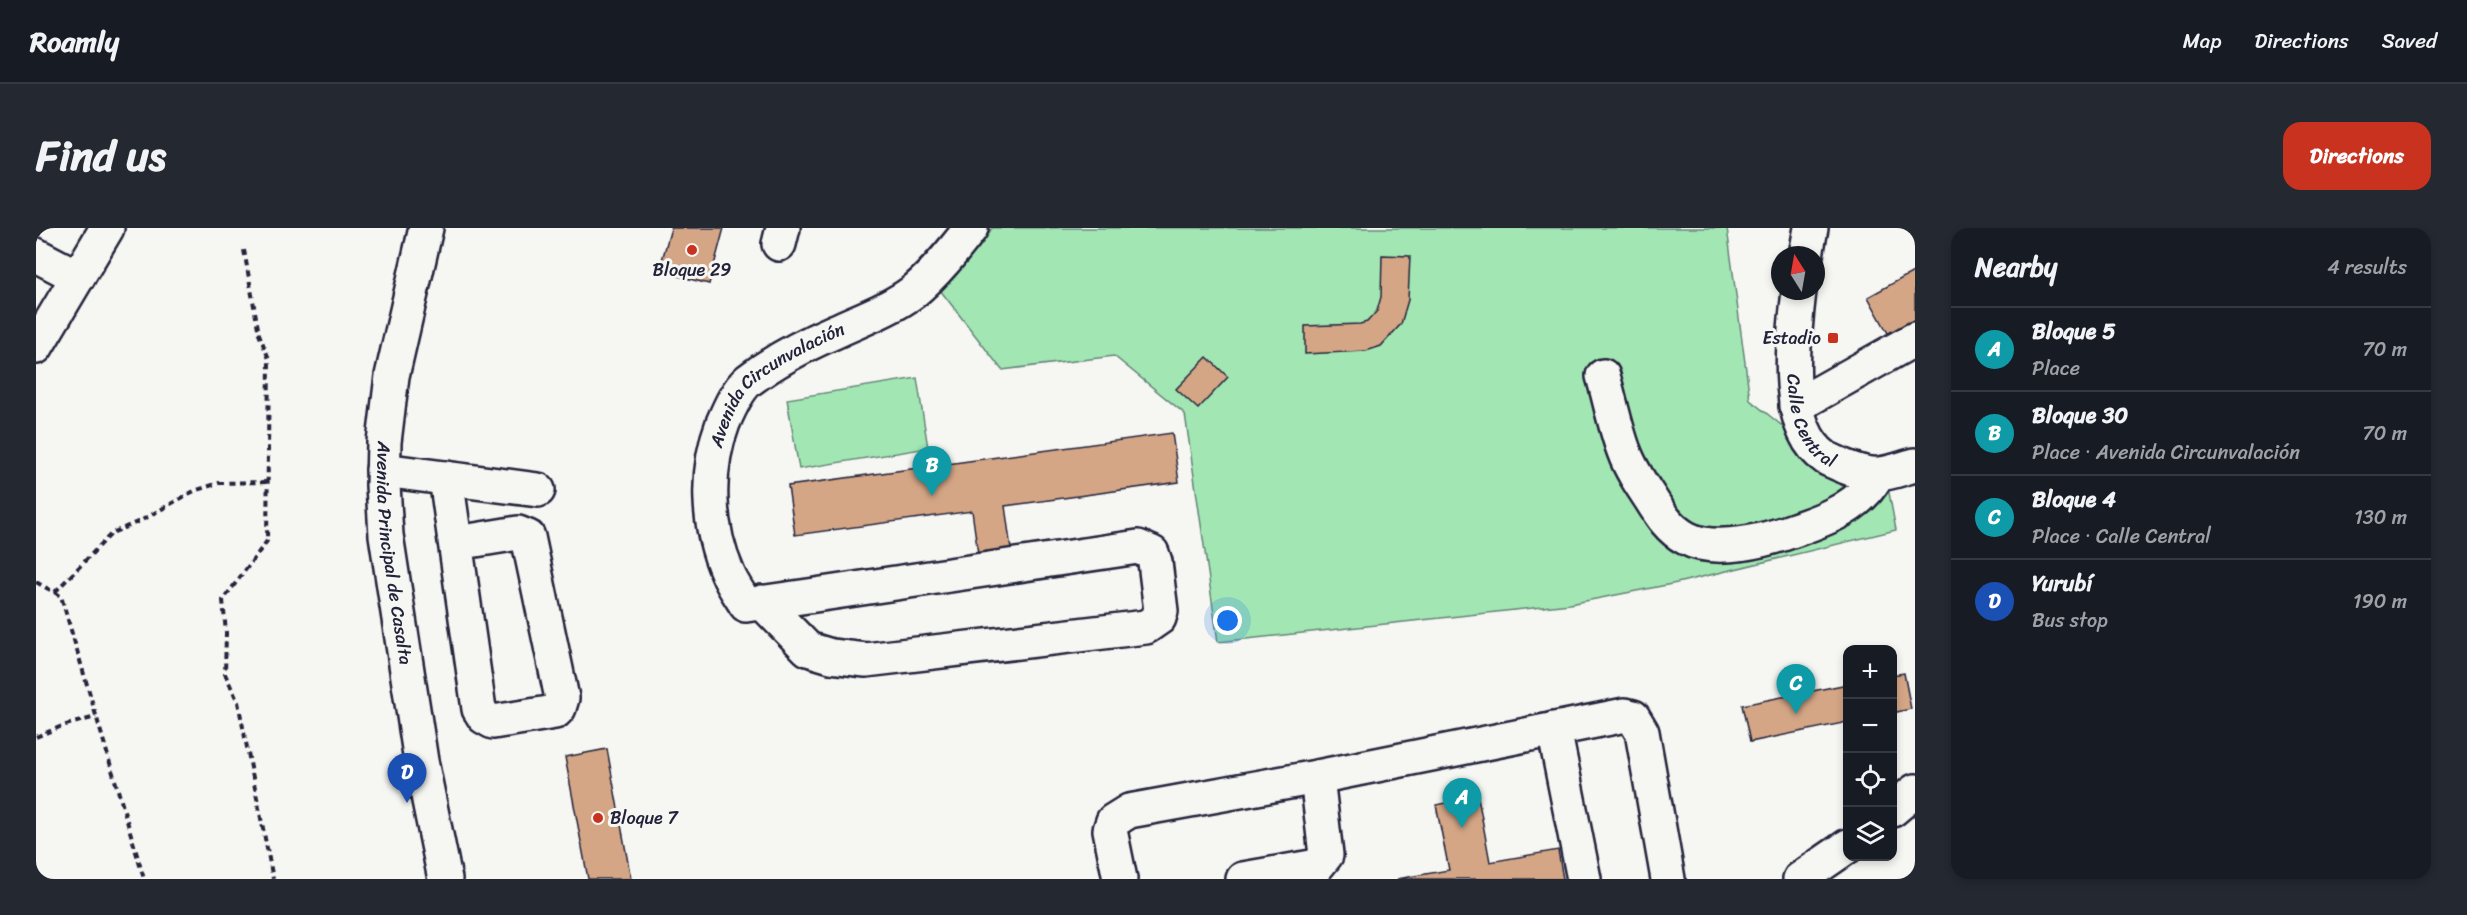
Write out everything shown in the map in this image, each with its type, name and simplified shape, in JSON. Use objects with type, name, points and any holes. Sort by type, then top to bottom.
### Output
[{"type":"street","points":[[36,347],[107,228]]},
{"type":"street","name":"Avenida Principal de Casalta","points":[[426,228],[392,376],[383,470],[386,535],[421,761],[445,879]]},
{"type":"street","name":"Avenida Circunvalación","points":[[754,604],[1138,547],[1152,554],[1155,561],[1161,611],[1159,618],[1146,627],[866,660],[831,656],[808,649],[754,604],[728,574],[714,527],[710,478],[719,434],[728,410],[747,382],[782,358],[835,331],[875,315],[913,292],[947,259],[971,228]]},
{"type":"street","points":[[1808,246],[1811,228]]},
{"type":"street","points":[[36,255],[78,277]]},
{"type":"street","name":"Calle Central","points":[[1798,300],[1793,346],[1796,406],[1810,439],[1825,458],[1849,468],[1877,475],[1915,465]]},
{"type":"street","points":[[1796,406],[1915,339]]},
{"type":"street","points":[[1603,376],[1623,450],[1634,472],[1664,521],[1686,539],[1706,545],[1743,544],[1784,534],[1820,521],[1853,504],[1870,489],[1877,475]]},
{"type":"street","points":[[383,470],[538,490]]},
{"type":"street","points":[[446,478],[479,709],[484,717],[493,722],[555,712],[562,698],[528,537],[518,533],[457,543]]},
{"type":"street","points":[[1120,879],[1110,830],[1113,821],[1129,811],[1317,777],[1626,715],[1633,717],[1642,732],[1668,879]]},
{"type":"street","points":[[1554,729],[1584,879]]},
{"type":"street","points":[[1242,879],[1317,866],[1323,862],[1326,855],[1317,777]]},
{"type":"street","points":[[1896,807],[1915,791]]},
{"type":"street","points":[[1800,879],[1843,849]]},
{"type":"path","points":[[244,250],[259,334],[269,359],[267,541],[223,600],[226,633],[225,674],[238,702],[273,879]]},
{"type":"path","points":[[55,592],[112,533],[142,520],[194,491],[219,483],[267,482]]},
{"type":"path","points":[[36,582],[61,596],[144,879]]},
{"type":"path","points":[[36,737],[62,726],[96,717]]},
{"type":"green space","points":[[992,228],[1727,228],[1750,400],[1795,436],[1887,482],[1896,530],[1677,583],[1570,604],[1218,642],[1185,414],[1114,356],[1002,370],[940,290],[978,249]]},
{"type":"green space","points":[[917,378],[928,448],[799,469],[787,399]]},
{"type":"building","name":"Bloque 29","points":[[671,228],[724,228],[709,284],[659,271]]},
{"type":"building","points":[[1382,255],[1410,256],[1408,300],[1401,324],[1381,346],[1366,351],[1305,354],[1305,326],[1360,324],[1367,322],[1377,311],[1381,297]]},
{"type":"building","points":[[1915,271],[1915,321],[1889,335],[1868,297]]},
{"type":"building","points":[[1207,357],[1228,377],[1198,409],[1176,389]]},
{"type":"building","points":[[1172,433],[1179,482],[1005,506],[1011,549],[978,554],[972,511],[795,535],[788,486]]},
{"type":"building","points":[[1904,673],[1911,709],[1897,712],[1897,699],[1897,674]]},
{"type":"building","points":[[1843,685],[1843,723],[1750,742],[1742,705]]},
{"type":"building","name":"Bloque 7","points":[[607,749],[631,879],[588,879],[565,757]]},
{"type":"building","points":[[1478,797],[1490,862],[1558,850],[1563,879],[1397,879],[1449,870],[1436,805]]},
{"type":"place","name":"Bloque 29","points":[[692,250]]},
{"type":"place","name":"Estadio","points":[[1833,338]]},
{"type":"place","name":"Bloque 30","points":[[932,496]]},
{"type":"place","name":"Bloque 4","points":[[1796,714]]},
{"type":"place","name":"Yurubí","points":[[407,803]]},
{"type":"place","name":"Bloque 7","points":[[598,818]]},
{"type":"place","name":"Bloque 5","points":[[1462,828]]}]
